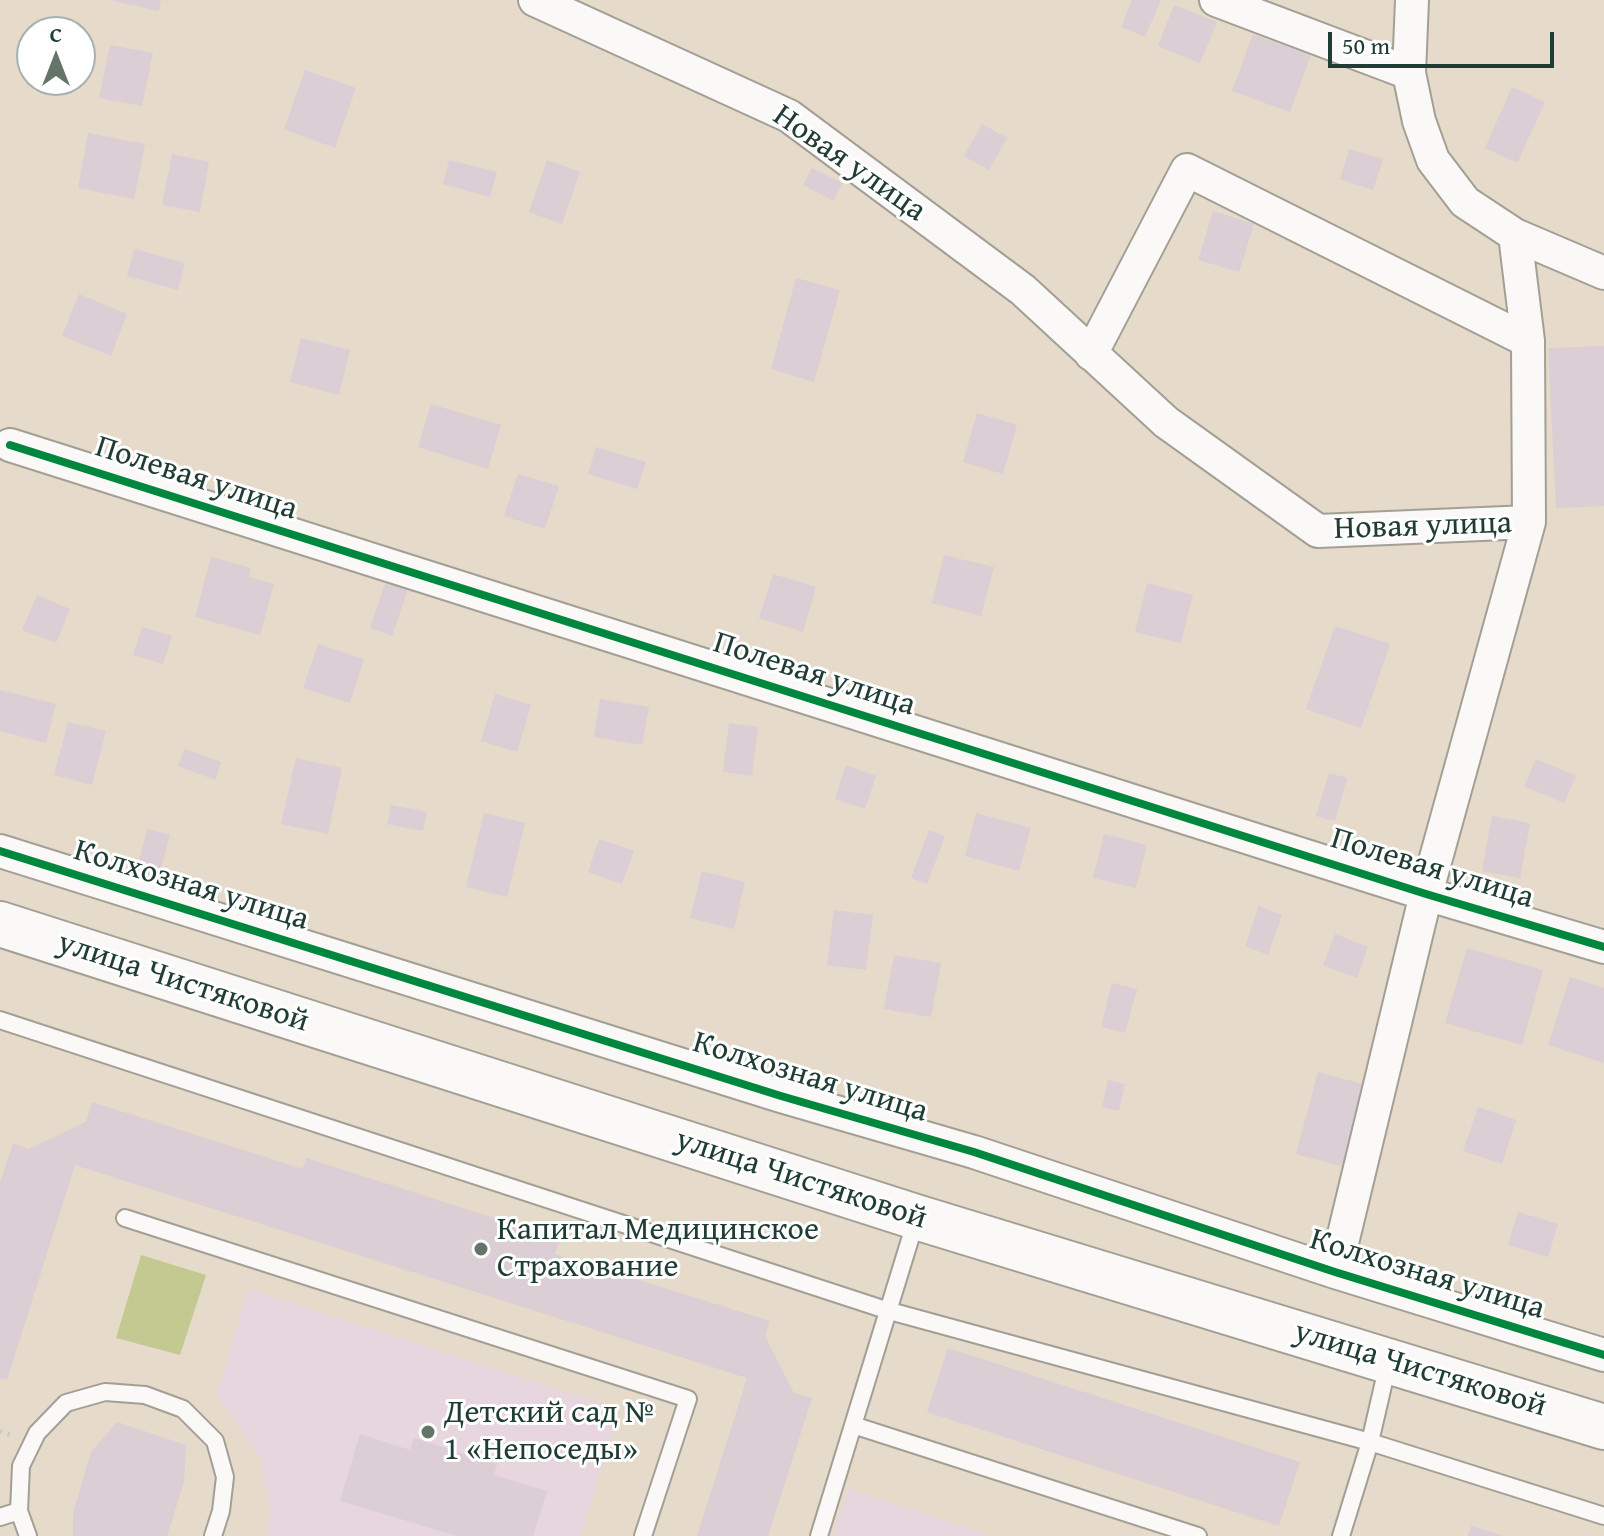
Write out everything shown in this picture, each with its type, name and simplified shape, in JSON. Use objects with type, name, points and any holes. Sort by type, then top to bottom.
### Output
[{"type":"street","name":"Новая улица","points":[[535,0],[789,116],[1023,290],[1166,422],[1318,531],[1529,522]]},
{"type":"street","points":[[1216,0],[1409,73]]},
{"type":"street","points":[[1412,0],[1409,73],[1419,121],[1433,160],[1465,202],[1515,235],[1604,273]]},
{"type":"street","points":[[1091,354],[1187,170],[1528,341]]},
{"type":"street","points":[[1335,1272],[1426,894],[1529,522],[1528,341],[1515,235]]},
{"type":"street","name":"Полевая улица","points":[[10,445],[1426,894],[1604,947]]},
{"type":"street","name":"Колхозная улица","points":[[0,851],[781,1096],[974,1152],[1335,1272],[1604,1355]]},
{"type":"street","name":"улица Чистяковой","points":[[0,924],[916,1217],[1604,1427]]},
{"type":"lane","points":[[0,1020],[886,1310],[1370,1442],[1604,1516]]},
{"type":"lane","points":[[819,1536],[916,1217]]},
{"type":"lane","points":[[125,1218],[688,1399],[643,1536]]},
{"type":"lane","points":[[1341,1536],[1370,1442],[1389,1360]]},
{"type":"lane","points":[[28,1536],[19,1511],[21,1466],[37,1433],[66,1403],[105,1392],[145,1395],[183,1409],[215,1441],[225,1477],[221,1511],[213,1536]]},
{"type":"lane","points":[[853,1425],[1198,1536]]},
{"type":"lane","points":[[0,1517],[19,1511]]},
{"type":"shaded area","name":"Детский сад № 1 «Непоседы»","points":[[248,1289],[620,1409],[581,1536],[268,1536],[270,1507],[259,1456],[217,1395]]},
{"type":"shaded area","points":[[848,1489],[992,1536],[834,1536]]},
{"type":"green space","points":[[141,1255],[206,1275],[180,1355],[116,1338]]},
{"type":"building","points":[[109,0],[161,0],[159,11]]},
{"type":"building","points":[[1132,0],[1161,0],[1145,37],[1121,27]]},
{"type":"building","points":[[1174,5],[1217,22],[1200,63],[1158,46]]},
{"type":"building","points":[[1253,34],[1311,55],[1290,112],[1232,91]]},
{"type":"building","points":[[110,45],[153,53],[142,106],[99,98]]},
{"type":"building","points":[[305,70],[356,88],[335,148],[284,129]]},
{"type":"building","points":[[1512,87],[1545,102],[1517,163],[1485,148]]},
{"type":"building","points":[[982,124],[1007,138],[989,170],[964,156]]},
{"type":"building","points":[[88,133],[145,144],[134,199],[78,188]]},
{"type":"building","points":[[1349,149],[1383,159],[1373,190],[1340,179]]},
{"type":"building","points":[[172,154],[209,162],[200,212],[162,205]]},
{"type":"building","points":[[449,160],[497,172],[490,197],[443,184]]},
{"type":"building","points":[[547,160],[580,172],[562,224],[529,212]]},
{"type":"building","points":[[812,168],[842,183],[834,201],[803,185]]},
{"type":"building","points":[[1213,211],[1254,224],[1239,272],[1198,260]]},
{"type":"building","points":[[134,249],[185,263],[178,290],[127,276]]},
{"type":"building","points":[[796,278],[840,290],[814,382],[771,369]]},
{"type":"building","points":[[79,294],[127,314],[111,356],[62,336]]},
{"type":"building","points":[[301,338],[350,350],[339,395],[290,382]]},
{"type":"building","points":[[1604,346],[1604,506],[1556,508],[1548,348]]},
{"type":"building","points":[[431,404],[501,425],[488,469],[418,447]]},
{"type":"building","points":[[977,413],[1017,425],[1003,474],[963,462]]},
{"type":"building","points":[[596,447],[646,462],[637,489],[588,474]]},
{"type":"building","points":[[518,474],[559,486],[545,529],[504,516]]},
{"type":"building","points":[[944,555],[994,567],[981,616],[932,603]]},
{"type":"building","points":[[211,557],[251,568],[249,577],[274,584],[260,635],[195,617]]},
{"type":"building","points":[[773,574],[816,587],[803,632],[759,618]]},
{"type":"building","points":[[386,581],[408,589],[392,636],[370,628]]},
{"type":"building","points":[[1147,583],[1193,595],[1181,643],[1135,632]]},
{"type":"building","points":[[37,595],[70,609],[56,643],[22,630]]},
{"type":"building","points":[[1335,626],[1390,644],[1361,728],[1306,709]]},
{"type":"building","points":[[142,627],[172,636],[163,664],[133,655]]},
{"type":"building","points":[[318,644],[364,659],[350,703],[303,688]]},
{"type":"building","points":[[0,690],[56,704],[46,743],[0,731]]},
{"type":"building","points":[[495,694],[531,705],[517,752],[481,741]]},
{"type":"building","points":[[600,699],[649,707],[642,745],[594,737]]},
{"type":"building","points":[[68,722],[106,731],[92,785],[54,775]]},
{"type":"building","points":[[729,723],[758,727],[752,776],[723,772]]},
{"type":"building","points":[[185,749],[221,762],[215,780],[178,766]]},
{"type":"building","points":[[296,758],[342,768],[328,834],[281,824]]},
{"type":"building","points":[[1536,759],[1576,776],[1564,803],[1524,786]]},
{"type":"building","points":[[846,765],[876,776],[865,809],[835,799]]},
{"type":"building","points":[[1329,773],[1347,778],[1335,821],[1316,816]]},
{"type":"building","points":[[391,805],[427,812],[423,831],[387,824]]},
{"type":"building","points":[[484,813],[525,823],[507,897],[466,887]]},
{"type":"building","points":[[976,813],[1031,828],[1019,871],[965,856]]},
{"type":"building","points":[[1492,816],[1530,823],[1520,878],[1482,871]]},
{"type":"building","points":[[147,829],[170,835],[160,871],[138,865]]},
{"type":"building","points":[[929,830],[945,836],[927,884],[911,878]]},
{"type":"building","points":[[1104,834],[1147,845],[1136,888],[1093,878]]},
{"type":"building","points":[[599,839],[634,851],[622,884],[588,872]]},
{"type":"building","points":[[702,871],[745,882],[734,929],[690,918]]},
{"type":"building","points":[[1259,906],[1282,915],[1268,955],[1245,946]]},
{"type":"building","points":[[834,910],[873,915],[866,970],[827,965]]},
{"type":"building","points":[[1335,934],[1368,947],[1357,978],[1323,965]]},
{"type":"building","points":[[1467,948],[1543,970],[1522,1045],[1445,1023]]},
{"type":"building","points":[[894,955],[941,963],[931,1017],[884,1009]]},
{"type":"building","points":[[1570,977],[1604,988],[1604,1063],[1548,1045]]},
{"type":"building","points":[[1112,983],[1137,989],[1125,1033],[1101,1027]]},
{"type":"building","points":[[1318,1072],[1370,1086],[1348,1168],[1296,1154]]},
{"type":"building","points":[[1108,1080],[1125,1084],[1119,1111],[1102,1107]]},
{"type":"building","points":[[92,1102],[303,1169],[306,1158],[560,1239],[555,1254],[770,1321],[765,1336],[794,1393],[812,1398],[768,1536],[697,1536],[747,1378],[75,1165],[7,1380],[0,1378],[0,1183],[13,1143],[29,1149],[86,1122]]},
{"type":"building","points":[[1478,1107],[1516,1120],[1502,1164],[1463,1151]]},
{"type":"building","points":[[1518,1212],[1558,1224],[1548,1257],[1508,1245]]},
{"type":"building","points":[[948,1348],[1300,1462],[1279,1526],[927,1412]]},
{"type":"building","points":[[117,1422],[186,1445],[184,1482],[167,1536],[73,1536],[73,1514],[91,1452]]},
{"type":"building","points":[[360,1434],[410,1450],[414,1438],[497,1464],[494,1475],[547,1491],[533,1536],[457,1536],[340,1501]]},
{"type":"building","points":[[1471,1526],[1502,1535],[1502,1536],[1468,1536]]},
{"type":"cycle path","points":[[10,445],[1426,894],[1604,947]]},
{"type":"cycle path","points":[[0,851],[781,1096],[974,1152],[1335,1272],[1604,1355]]},
{"type":"place","name":"Капитал Медицинское Страхование","points":[[481,1249]]},
{"type":"place","name":"Детский сад № 1 «Непоседы»","points":[[428,1432]]}]
